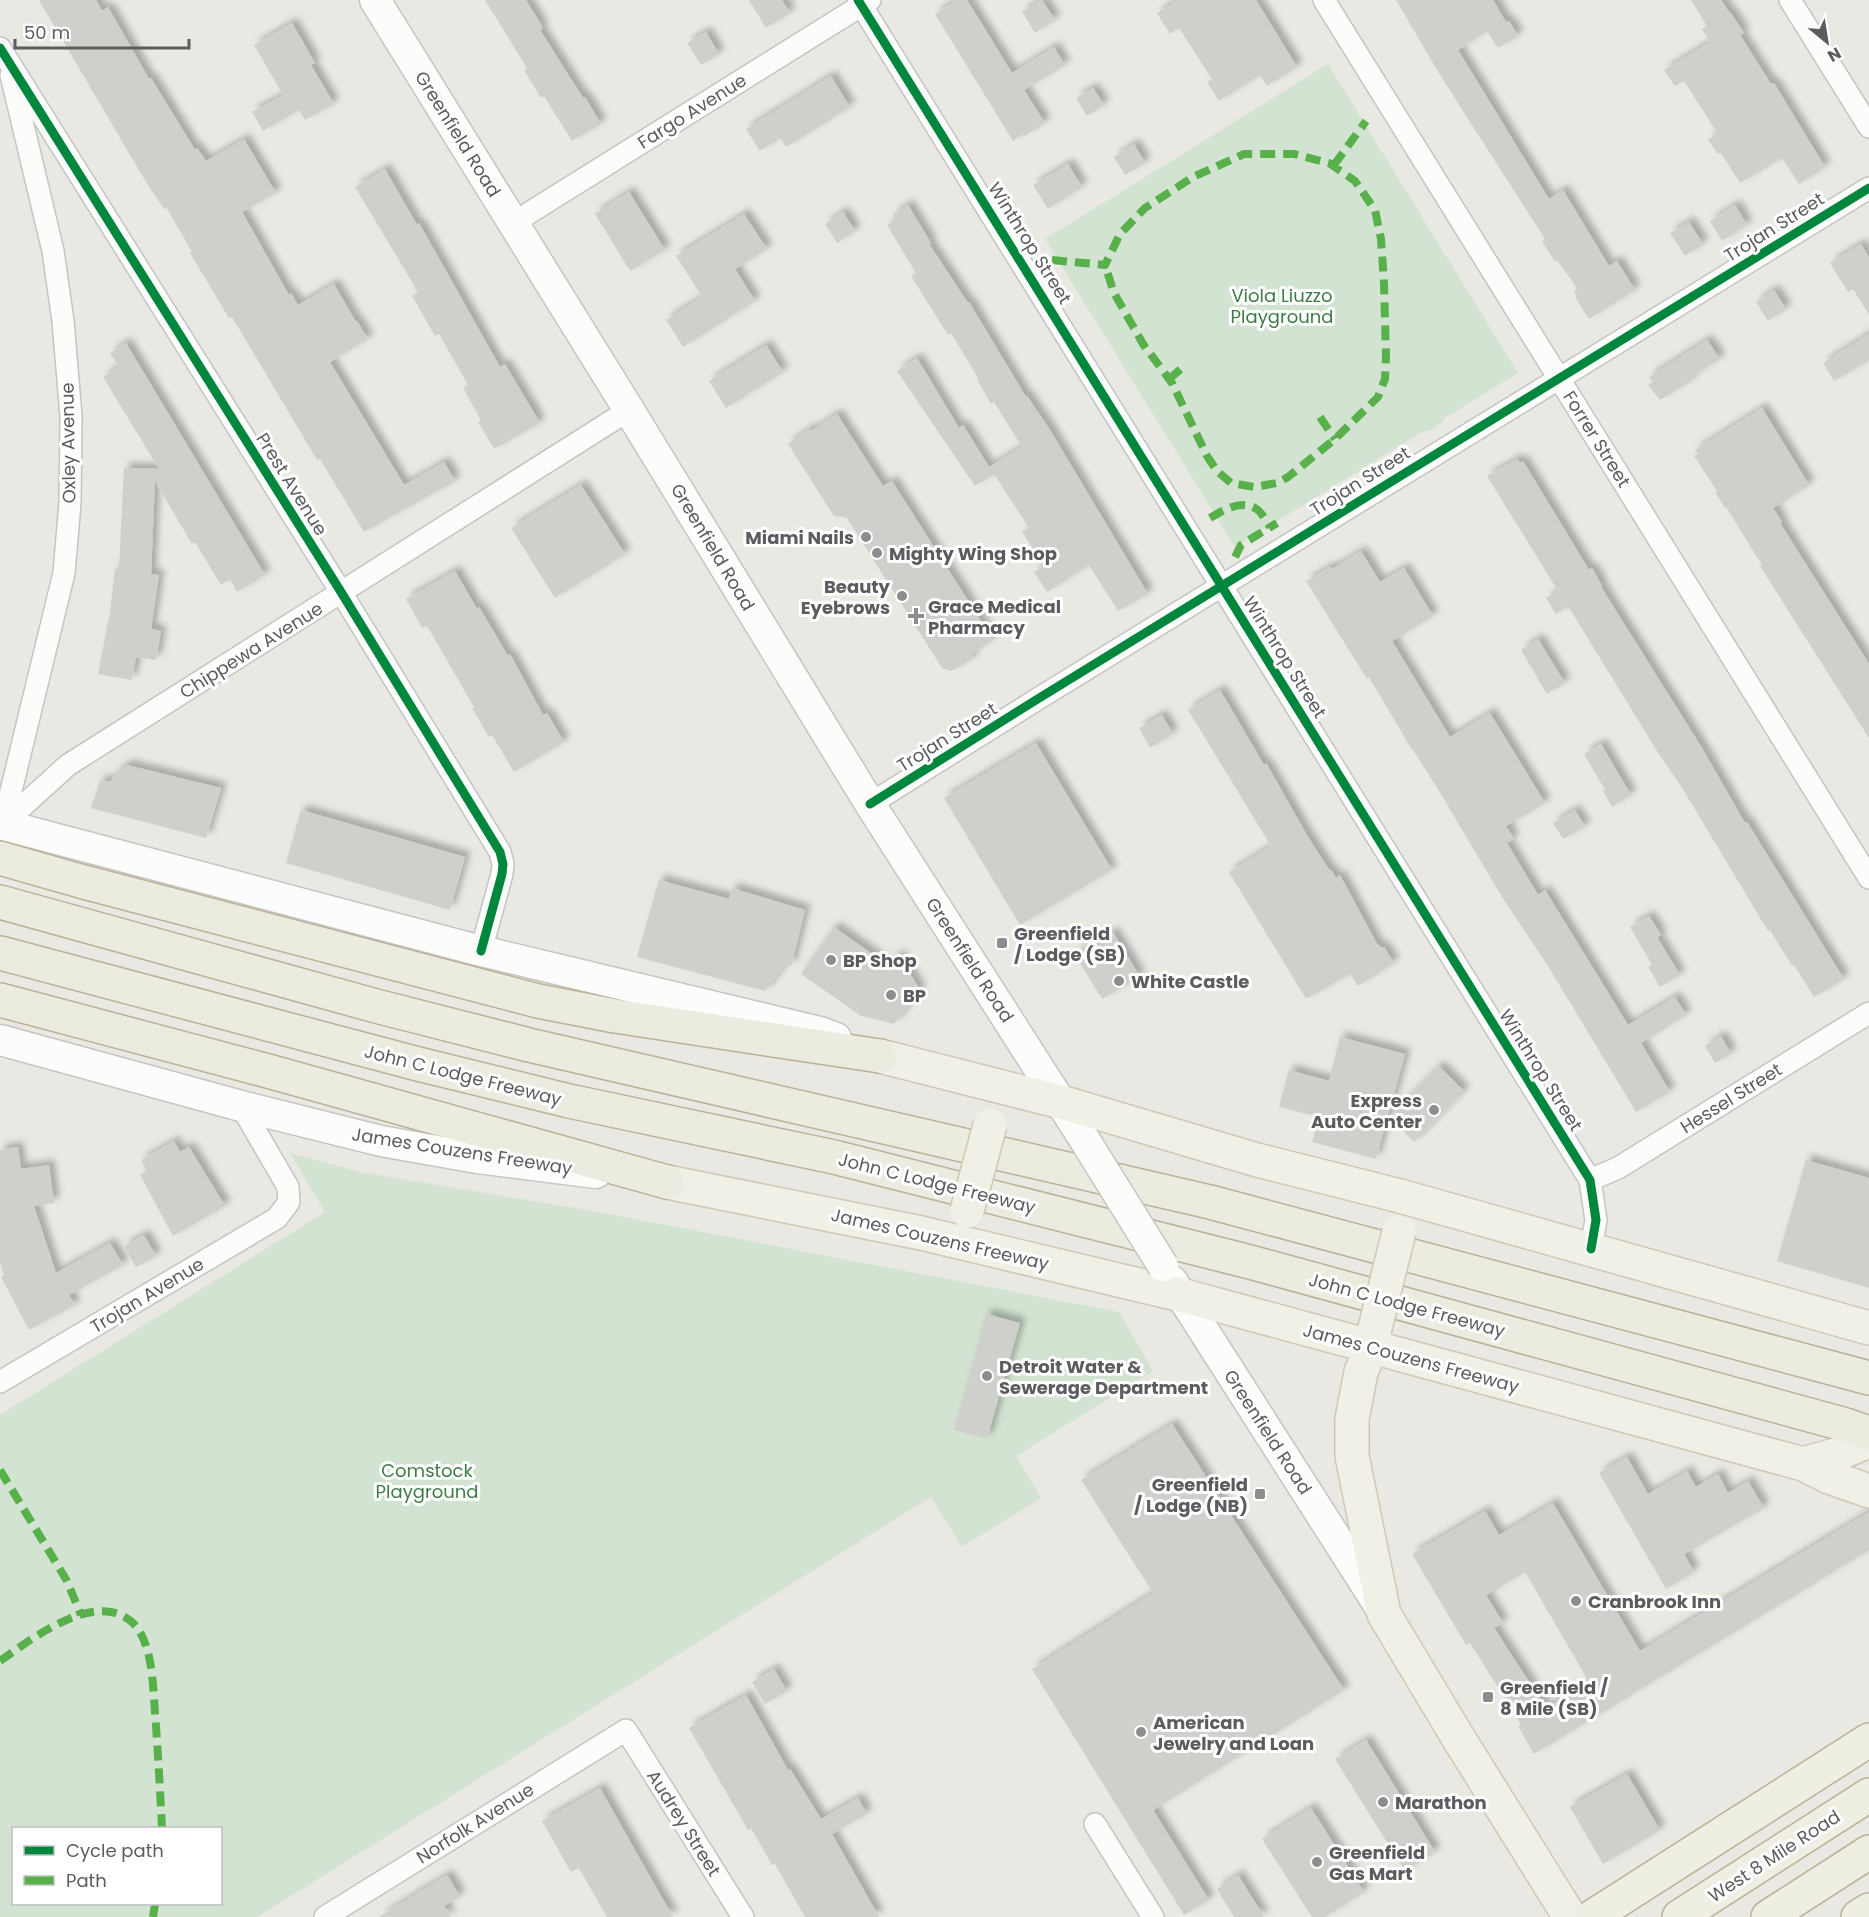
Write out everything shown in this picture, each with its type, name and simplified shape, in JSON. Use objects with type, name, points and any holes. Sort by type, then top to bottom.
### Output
[{"type":"highway","points":[[0,858],[538,1001],[615,1016],[880,1056]]},
{"type":"highway","points":[[0,902],[398,1012],[563,1053],[1210,1202],[1869,1378]]},
{"type":"highway","name":"John C Lodge Freeway","points":[[0,953],[522,1090],[834,1156],[1239,1259],[1869,1433]]},
{"type":"highway","points":[[0,1000],[268,1071],[668,1182]]},
{"type":"highway","points":[[1592,1917],[1869,1740]]},
{"type":"highway","name":"West 8 Mile Road","points":[[1679,1917],[1869,1795]]},
{"type":"highway","points":[[1768,1917],[1869,1852]]},
{"type":"highway","points":[[1858,1917],[1869,1910]]},
{"type":"main road","name":"Greenfield Road","points":[[375,0],[870,804],[1384,1614],[1570,1917]]},
{"type":"main road","points":[[1,824],[481,951],[820,1032],[880,1056],[1061,1102],[1257,1160],[1378,1190],[1869,1328]]},
{"type":"main road","name":"James Couzens Freeway","points":[[0,1040],[241,1106],[381,1141],[477,1158],[668,1182],[921,1233],[1373,1338],[1803,1464],[1829,1477],[1869,1491]]},
{"type":"main road","points":[[921,1233],[940,1229],[956,1221],[967,1211],[990,1125],[984,1106],[953,1074]]},
{"type":"main road","points":[[1378,1190],[1396,1214],[1399,1233],[1373,1338],[1361,1372],[1352,1419],[1352,1456],[1384,1614]]},
{"type":"main road","points":[[1803,1464],[1835,1455],[1869,1441]]},
{"type":"street","name":"Forrer Street","points":[[1324,0],[1869,878]]},
{"type":"street","points":[[1790,0],[1869,127]]},
{"type":"street","name":"Fargo Avenue","points":[[513,223],[863,2]]},
{"type":"street","name":"Winthrop Street","points":[[863,2],[1590,1180],[1596,1220],[1591,1249]]},
{"type":"street","name":"Prest Avenue","points":[[4,54],[341,592],[500,852],[503,864],[502,874],[481,951]]},
{"type":"street","name":"Oxley Avenue","points":[[1,824],[64,573],[70,503],[71,427],[63,321],[53,251],[4,54]]},
{"type":"street","name":"Trojan Street","points":[[870,804],[1869,188]]},
{"type":"street","name":"Chippewa Avenue","points":[[1,824],[68,765],[629,410]]},
{"type":"street","name":"Hessel Street","points":[[1590,1180],[1618,1168],[1869,1013]]},
{"type":"street","name":"Trojan Avenue","points":[[0,1382],[277,1218],[289,1202],[288,1187],[241,1106]]},
{"type":"street","name":"Norfolk Avenue","points":[[329,1916],[626,1730]]},
{"type":"street","name":"Audrey Street","points":[[626,1730],[743,1917]]},
{"type":"street","points":[[1095,1824],[1154,1917]]},
{"type":"green space","name":"Viola Liuzzo Playground","points":[[1328,64],[1518,373],[1443,419],[1443,422],[1431,430],[1422,432],[1235,547],[1045,239]]},
{"type":"green space","name":"Comstock Playground","points":[[290,1153],[360,1172],[588,1210],[1119,1312],[1153,1371],[1016,1456],[1041,1498],[962,1547],[931,1497],[257,1917],[0,1917],[0,1415],[325,1212]]},
{"type":"building","points":[[39,0],[96,0],[102,11],[108,7],[149,79],[151,78],[195,150],[197,148],[206,161],[244,139],[276,193],[242,212],[289,295],[291,293],[298,305],[334,284],[368,339],[330,362],[404,485],[444,462],[455,481],[364,532],[320,459],[317,460],[232,317],[229,318],[190,253],[192,252],[166,207],[164,209],[146,182]]},
{"type":"building","points":[[485,0],[526,0],[543,28],[540,30],[601,124],[572,141],[544,96],[541,98],[524,70],[527,68]]},
{"type":"building","points":[[749,0],[782,0],[790,13],[766,28]]},
{"type":"building","points":[[957,0],[967,0],[1012,73],[1054,47],[1065,65],[1024,90],[1045,123],[1013,141],[935,14]]},
{"type":"building","points":[[1042,0],[1055,20],[1035,33],[1022,12]]},
{"type":"building","points":[[1178,0],[1256,0],[1297,67],[1267,86],[1260,75],[1219,101],[1207,82],[1212,79],[1179,28],[1170,34],[1157,13]]},
{"type":"building","points":[[1396,0],[1493,0],[1506,22],[1509,21],[1518,36],[1498,48],[1487,31],[1458,50],[1549,199],[1563,190],[1609,266],[1617,261],[1635,290],[1589,319],[1575,297],[1577,296],[1574,291],[1577,288],[1557,260],[1555,262],[1542,241],[1545,239],[1440,75]]},
{"type":"building","points":[[1691,0],[1721,0],[1744,33],[1740,35],[1771,84],[1774,83],[1825,167],[1799,184],[1782,158],[1740,183],[1721,153],[1718,154],[1708,140],[1718,134],[1684,81],[1675,86],[1664,70],[1710,42],[1702,29],[1707,26]]},
{"type":"building","points":[[292,23],[315,63],[311,65],[334,104],[305,120],[299,110],[263,131],[252,112],[283,95],[254,45]]},
{"type":"building","points":[[706,32],[719,54],[701,65],[687,43]]},
{"type":"building","points":[[831,76],[850,107],[786,147],[780,138],[760,151],[746,129]]},
{"type":"building","points":[[1093,88],[1104,105],[1087,116],[1076,98]]},
{"type":"building","points":[[1134,144],[1145,163],[1125,175],[1114,157]]},
{"type":"building","points":[[1068,164],[1082,187],[1048,209],[1033,185]]},
{"type":"building","points":[[385,169],[417,225],[419,223],[500,367],[505,364],[540,423],[494,449],[478,422],[481,420],[463,388],[468,385],[439,334],[435,336],[412,296],[418,292],[355,187]]},
{"type":"building","points":[[629,192],[665,250],[630,271],[595,214]]},
{"type":"building","points":[[908,205],[931,243],[929,244],[969,302],[1026,397],[1050,430],[1148,594],[1118,611],[1089,565],[1047,592],[1034,572],[1044,566],[1022,532],[1029,528],[994,474],[975,486],[897,371],[917,358],[959,428],[963,425],[989,467],[1022,447],[994,402],[991,404],[951,333],[948,335],[911,276],[916,273],[887,225],[896,219],[893,214]]},
{"type":"building","points":[[1735,205],[1747,225],[1722,241],[1710,221]]},
{"type":"building","points":[[843,212],[855,231],[837,243],[825,224]]},
{"type":"building","points":[[744,214],[767,249],[735,269],[755,301],[683,347],[666,320],[702,297],[676,256]]},
{"type":"building","points":[[1689,222],[1703,244],[1685,256],[1670,233]]},
{"type":"building","points":[[1861,244],[1869,257],[1869,315],[1853,289],[1848,292],[1830,263]]},
{"type":"building","points":[[1774,290],[1786,309],[1768,321],[1756,302]]},
{"type":"building","points":[[1869,334],[1869,360],[1834,381],[1823,363]]},
{"type":"building","points":[[1707,340],[1720,359],[1660,400],[1648,385],[1653,382],[1649,377]]},
{"type":"building","points":[[126,343],[265,575],[237,592],[230,579],[221,585],[195,542],[192,544],[155,481],[151,574],[159,575],[151,629],[161,631],[156,660],[136,657],[132,680],[98,674],[110,613],[115,569],[119,569],[124,468],[159,469],[103,377],[119,367],[110,353]]},
{"type":"building","points":[[766,345],[783,372],[726,408],[709,381]]},
{"type":"building","points":[[1762,408],[1809,485],[1773,508],[1782,522],[1780,523],[1869,664],[1869,738],[1760,566],[1762,565],[1694,456],[1698,453],[1695,450]]},
{"type":"building","points":[[837,414],[883,486],[892,481],[993,640],[971,654],[973,658],[954,670],[942,668],[847,518],[834,516],[788,444],[809,429],[811,431]]},
{"type":"building","points":[[1517,459],[1520,463],[1523,461],[1589,570],[1592,568],[1601,587],[1702,748],[1745,823],[1747,822],[1844,979],[1814,997],[1770,930],[1768,931],[1681,786],[1568,606],[1556,614],[1546,598],[1558,591],[1487,476]]},
{"type":"building","points":[[581,485],[625,554],[555,598],[511,528]]},
{"type":"building","points":[[1361,551],[1380,582],[1404,568],[1433,616],[1392,641],[1450,737],[1490,713],[1545,803],[1506,826],[1514,839],[1507,843],[1538,895],[1545,890],[1628,1025],[1675,997],[1686,1015],[1641,1043],[1670,1092],[1636,1112],[1369,677],[1367,679],[1306,581],[1330,567],[1332,569]]},
{"type":"building","points":[[455,571],[508,656],[510,654],[543,715],[547,713],[564,742],[514,772],[492,735],[489,737],[427,626],[422,628],[406,599]]},
{"type":"building","points":[[1538,639],[1565,683],[1547,694],[1521,650]]},
{"type":"building","points":[[1220,690],[1264,765],[1266,763],[1308,837],[1330,871],[1336,878],[1340,875],[1377,944],[1384,947],[1394,963],[1358,986],[1350,974],[1306,999],[1229,872],[1271,846],[1188,710]]},
{"type":"building","points":[[1162,715],[1173,734],[1150,748],[1139,728]]},
{"type":"building","points":[[1036,743],[1112,870],[1020,925],[944,798]]},
{"type":"building","points":[[1601,744],[1631,795],[1612,807],[1584,754]]},
{"type":"building","points":[[127,765],[221,788],[206,838],[91,808],[100,781],[111,781],[117,772]]},
{"type":"building","points":[[301,810],[465,857],[450,910],[286,863]]},
{"type":"building","points":[[1575,810],[1585,827],[1563,839],[1553,823]]},
{"type":"building","points":[[659,880],[729,899],[732,888],[805,910],[791,967],[786,963],[765,991],[637,957]]},
{"type":"building","points":[[1649,916],[1661,935],[1657,937],[1680,975],[1660,987],[1648,967],[1652,965],[1630,927]]},
{"type":"building","points":[[834,927],[889,966],[898,954],[920,990],[894,1024],[861,1016],[801,974]]},
{"type":"building","points":[[1113,932],[1140,977],[1102,999],[1075,955]]},
{"type":"building","points":[[1721,1036],[1731,1054],[1715,1063],[1705,1046]]},
{"type":"building","points":[[1340,1037],[1405,1054],[1376,1159],[1312,1142],[1319,1117],[1279,1107],[1289,1070],[1329,1081]]},
{"type":"building","points":[[1439,1066],[1464,1091],[1414,1142],[1389,1117]]},
{"type":"building","points":[[174,1141],[180,1152],[189,1147],[225,1206],[173,1236],[140,1175],[147,1171],[141,1160]]},
{"type":"building","points":[[18,1147],[21,1169],[49,1165],[54,1203],[34,1206],[56,1273],[110,1243],[123,1265],[69,1295],[75,1305],[29,1330],[1,1277],[4,1275],[0,1263],[0,1150]]},
{"type":"building","points":[[1806,1160],[1869,1178],[1869,1288],[1777,1261]]},
{"type":"building","points":[[144,1235],[156,1256],[136,1267],[124,1246]]},
{"type":"building","name":"Detroit Water & Sewerage Department","points":[[986,1314],[1020,1323],[987,1439],[954,1430]]},
{"type":"building","points":[[1172,1424],[1344,1690],[1153,1810],[1209,1900],[1184,1915],[1032,1669],[1153,1593],[1081,1480]]},
{"type":"building","points":[[1627,1457],[1648,1494],[1687,1471],[1696,1487],[1718,1474],[1728,1493],[1748,1481],[1764,1508],[1684,1554],[1694,1572],[1666,1589],[1599,1473]]},
{"type":"building","points":[[1553,1503],[1640,1651],[1869,1512],[1869,1550],[1534,1754],[1518,1726],[1521,1724],[1470,1643],[1466,1645],[1412,1554],[1485,1511],[1499,1535]],"holes":[[[1525,1572],[1589,1682],[1546,1708],[1494,1628],[1503,1623],[1486,1595]]]},
{"type":"building","points":[[774,1669],[787,1691],[765,1704],[752,1682]]},
{"type":"building","points":[[746,1695],[788,1770],[790,1769],[821,1819],[858,1798],[867,1814],[832,1834],[879,1917],[805,1917],[775,1864],[772,1865],[751,1828],[748,1830],[689,1728]]},
{"type":"building","points":[[1366,1740],[1435,1852],[1405,1871],[1335,1759]]},
{"type":"building","points":[[1627,1774],[1660,1830],[1603,1864],[1570,1807]]},
{"type":"building","points":[[600,1788],[673,1917],[607,1917],[579,1868],[571,1872],[542,1821]]},
{"type":"building","points":[[1311,1808],[1364,1892],[1325,1917],[1312,1917],[1262,1839]]},
{"type":"building","points":[[447,1875],[460,1896],[444,1906],[451,1917],[379,1917]]},
{"type":"building","points":[[1238,1875],[1264,1917],[1234,1917],[1217,1889]]},
{"type":"marked path","points":[[1334,165],[1366,121]]},
{"type":"marked path","points":[[1052,260],[1105,265],[1120,234],[1145,208],[1193,177],[1244,154],[1294,154],[1329,163],[1355,181],[1375,210],[1381,239],[1386,356],[1385,379],[1378,397],[1335,439],[1288,477],[1277,483],[1254,487],[1231,483],[1217,471],[1207,456],[1172,383],[1143,344],[1114,293],[1105,265]]},
{"type":"marked path","points":[[1169,379],[1181,369]]},
{"type":"marked path","points":[[1320,417],[1335,439]]},
{"type":"marked path","points":[[1210,518],[1232,507],[1243,505],[1259,511],[1270,527]]},
{"type":"marked path","points":[[1235,557],[1241,545],[1277,523]]},
{"type":"marked path","points":[[0,1470],[67,1581],[81,1615]]},
{"type":"marked path","points":[[0,1661],[52,1627],[83,1614],[97,1611],[111,1612],[133,1623],[147,1648],[151,1670],[162,1827]]},
{"type":"marked path","points":[[153,1917],[155,1905]]},
{"type":"cycle path","points":[[858,0],[1590,1180],[1596,1220],[1591,1249]]},
{"type":"cycle path","points":[[0,48],[341,592],[500,852],[503,864],[502,874],[481,951]]},
{"type":"cycle path","points":[[870,804],[1869,188]]},
{"type":"place","name":"Miami Nails","points":[[866,537]]},
{"type":"place","name":"Mighty Wing Shop","points":[[877,553]]},
{"type":"place","name":"Beauty Eyebrows","points":[[902,596]]},
{"type":"place","name":"Grace Medical Pharmacy","points":[[916,616]]},
{"type":"place","name":"Greenfield / Lodge (SB)","points":[[1002,943]]},
{"type":"place","name":"BP Shop","points":[[831,960]]},
{"type":"place","name":"White Castle","points":[[1119,981]]},
{"type":"place","name":"BP","points":[[891,995]]},
{"type":"place","name":"Express Auto Center","points":[[1434,1110]]},
{"type":"place","name":"Detroit Water & Sewerage Department","points":[[987,1376]]},
{"type":"place","name":"Greenfield / Lodge (NB)","points":[[1260,1494]]},
{"type":"place","name":"Cranbrook Inn","points":[[1576,1601]]},
{"type":"place","name":"Greenfield / 8 Mile (SB)","points":[[1488,1697]]},
{"type":"place","name":"American Jewelry and Loan","points":[[1141,1732]]},
{"type":"place","name":"Marathon","points":[[1383,1802]]},
{"type":"place","name":"Greenfield Gas Mart","points":[[1317,1862]]}]
